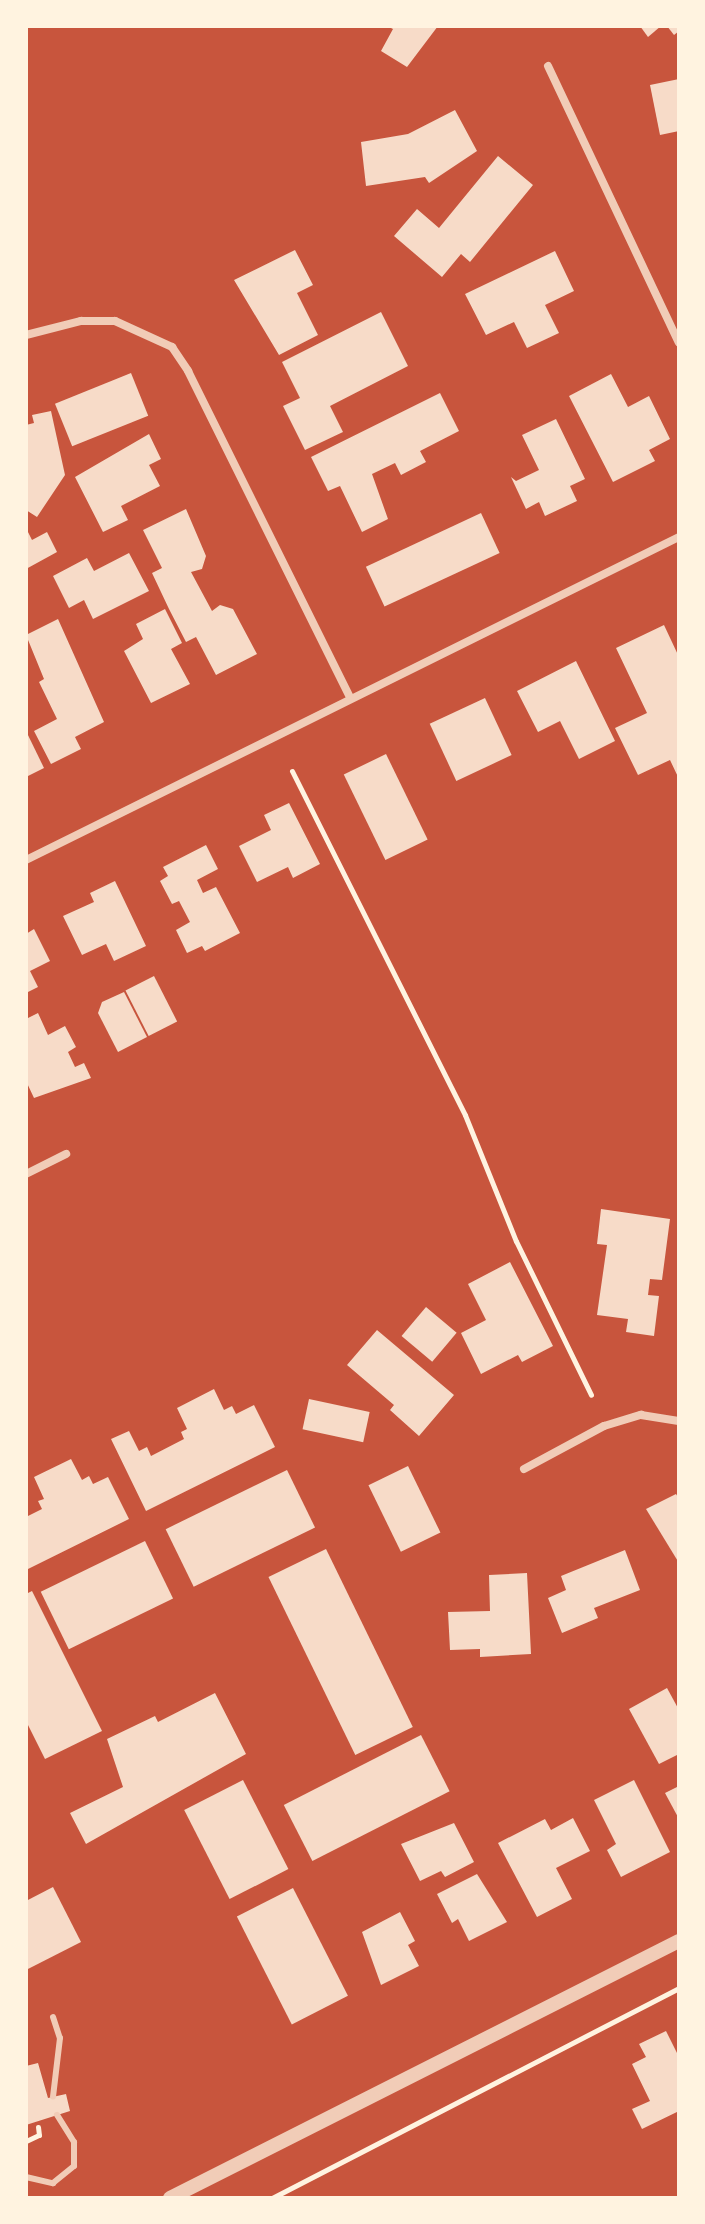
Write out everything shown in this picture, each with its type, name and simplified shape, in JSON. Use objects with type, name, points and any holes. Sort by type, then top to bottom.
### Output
[{"type":"street","points":[[548,66],[679,343]]},
{"type":"street","points":[[26,335],[81,321],[115,321],[172,347],[350,697]]},
{"type":"street","points":[[26,860],[350,697],[679,537]]},
{"type":"street","points":[[26,1174],[66,1154]]},
{"type":"street","points":[[524,1469],[604,1426],[641,1415],[679,1421]]},
{"type":"street","points":[[170,2198],[679,1941]]},
{"type":"lane","points":[[53,2017],[60,2038],[53,2097]]},
{"type":"lane","points":[[26,2177],[49,2184],[66,2176],[74,2166],[74,2142],[57,2115]]},
{"type":"path","points":[[292,771],[465,1115],[516,1241],[591,1395]]},
{"type":"path","points":[[272,2198],[679,1988]]},
{"type":"path","points":[[26,2141],[39,2135],[37,2123]]},
{"type":"building","points":[[387,26],[438,26],[407,67],[381,51],[393,29]]},
{"type":"building","points":[[640,26],[661,26],[648,37]]},
{"type":"building","points":[[667,26],[679,26],[679,31],[674,35]]},
{"type":"building","points":[[679,79],[679,131],[660,135],[650,85]]},
{"type":"building","points":[[455,110],[477,151],[429,183],[425,177],[366,186],[361,142],[408,134]]},
{"type":"building","points":[[498,156],[533,185],[470,262],[461,254],[442,277],[394,236],[417,209],[439,228]]},
{"type":"building","points":[[295,250],[313,285],[297,293],[318,335],[279,355],[234,280]]},
{"type":"building","points":[[555,251],[574,291],[545,305],[559,333],[527,348],[514,322],[486,335],[465,294]]},
{"type":"building","points":[[381,312],[408,366],[330,406],[343,432],[305,450],[283,406],[300,398],[282,362]]},
{"type":"building","points":[[131,373],[148,416],[72,446],[55,404]]},
{"type":"building","points":[[611,374],[628,407],[649,396],[670,439],[649,450],[655,461],[613,482],[569,396]]},
{"type":"building","points":[[440,393],[459,431],[420,451],[426,462],[401,475],[395,463],[372,474],[388,519],[362,532],[340,486],[328,491],[311,457]]},
{"type":"building","points":[[51,411],[65,475],[37,517],[26,510],[26,425],[34,423],[32,415]]},
{"type":"building","points":[[556,419],[585,479],[570,486],[577,501],[545,516],[539,502],[526,509],[511,477],[516,481],[539,470],[522,435]]},
{"type":"building","points":[[149,434],[161,459],[149,465],[160,486],[121,506],[128,520],[103,532],[75,477]]},
{"type":"building","points":[[186,509],[206,556],[202,569],[191,572],[212,611],[220,605],[233,609],[257,654],[216,675],[196,637],[186,642],[169,609],[152,573],[162,568],[143,530]]},
{"type":"building","points":[[481,513],[500,553],[384,607],[366,567]]},
{"type":"building","points":[[26,528],[32,540],[47,532],[57,552],[26,569]]},
{"type":"building","points":[[129,553],[149,591],[93,619],[84,600],[69,608],[53,576],[87,558],[94,571]]},
{"type":"building","points":[[165,609],[182,643],[171,649],[190,684],[151,703],[124,651],[143,639],[136,624]]},
{"type":"building","points":[[58,619],[104,722],[75,737],[81,749],[51,764],[34,731],[57,719],[39,682],[44,679],[26,635]]},
{"type":"building","points":[[664,625],[679,657],[679,779],[670,760],[638,775],[615,728],[647,713],[616,648]]},
{"type":"building","points":[[576,661],[615,741],[579,759],[560,721],[538,732],[517,691]]},
{"type":"building","points":[[485,698],[512,755],[456,781],[430,724]]},
{"type":"building","points":[[26,731],[44,768],[26,777]]},
{"type":"building","points":[[386,754],[428,839],[385,860],[344,775]]},
{"type":"building","points":[[289,803],[320,864],[293,878],[288,867],[257,882],[239,846],[271,830],[264,815]]},
{"type":"building","points":[[206,845],[218,869],[197,880],[203,893],[216,887],[240,933],[205,951],[202,946],[187,953],[176,930],[190,922],[179,901],[172,904],[160,881],[168,876],[163,867]]},
{"type":"building","points":[[115,881],[146,946],[114,961],[106,944],[82,955],[63,916],[94,902],[90,893]]},
{"type":"building","points":[[34,929],[50,961],[30,971],[38,987],[26,993],[26,934]]},
{"type":"building","points":[[154,976],[177,1021],[149,1036],[125,991]]},
{"type":"building","points":[[124,992],[147,1037],[118,1052],[98,1013],[102,1002]]},
{"type":"building","points":[[38,1013],[48,1035],[65,1026],[76,1047],[68,1052],[75,1067],[84,1063],[91,1078],[34,1098],[26,1081],[26,1019]]},
{"type":"building","points":[[601,1209],[670,1219],[662,1280],[650,1279],[648,1295],[659,1296],[654,1336],[626,1332],[628,1319],[597,1315],[607,1245],[597,1244]]},
{"type":"building","points":[[510,1262],[553,1346],[522,1362],[518,1355],[481,1374],[461,1333],[486,1320],[468,1284]]},
{"type":"building","points":[[426,1307],[457,1333],[432,1362],[402,1336]]},
{"type":"building","points":[[377,1330],[454,1395],[419,1436],[390,1410],[394,1405],[347,1365]]},
{"type":"building","points":[[214,1389],[224,1410],[232,1406],[236,1414],[254,1405],[275,1447],[146,1511],[111,1439],[129,1431],[139,1451],[147,1447],[151,1456],[184,1439],[181,1432],[187,1429],[177,1408]]},
{"type":"building","points":[[309,1399],[370,1412],[363,1442],[303,1429]]},
{"type":"building","points":[[71,1459],[82,1480],[89,1476],[93,1484],[108,1477],[129,1519],[26,1570],[26,1517],[42,1509],[38,1501],[44,1499],[34,1477]]},
{"type":"building","points":[[408,1466],[440,1533],[401,1552],[368,1485]]},
{"type":"building","points":[[287,1470],[315,1528],[194,1587],[166,1529]]},
{"type":"building","points":[[676,1494],[679,1499],[679,1563],[646,1509]]},
{"type":"building","points":[[145,1541],[173,1599],[69,1649],[41,1592]]},
{"type":"building","points":[[326,1549],[413,1727],[355,1755],[268,1577]]},
{"type":"building","points":[[625,1550],[640,1590],[594,1608],[598,1618],[562,1633],[548,1598],[566,1590],[561,1576]]},
{"type":"building","points":[[527,1573],[531,1654],[480,1657],[480,1649],[450,1650],[448,1612],[490,1611],[489,1575]]},
{"type":"building","points":[[32,1591],[102,1731],[45,1759],[26,1721],[26,1594]]},
{"type":"building","points":[[667,1688],[679,1710],[679,1754],[659,1764],[629,1709]]},
{"type":"building","points":[[215,1693],[246,1754],[86,1844],[70,1813],[123,1787],[107,1739],[155,1716],[158,1722]]},
{"type":"building","points":[[421,1735],[450,1791],[312,1861],[284,1805]]},
{"type":"building","points":[[243,1780],[288,1869],[230,1899],[184,1810]]},
{"type":"building","points":[[634,1780],[670,1852],[621,1877],[607,1850],[616,1844],[594,1800]]},
{"type":"building","points":[[679,1786],[679,1819],[665,1793]]},
{"type":"building","points":[[573,1818],[590,1851],[556,1868],[572,1899],[537,1917],[498,1843],[545,1819],[551,1830]]},
{"type":"building","points":[[454,1823],[474,1862],[445,1877],[441,1871],[420,1881],[401,1844]]},
{"type":"building","points":[[477,1874],[507,1922],[469,1941],[458,1919],[452,1923],[437,1894]]},
{"type":"building","points":[[53,1887],[81,1942],[26,1970],[26,1901]]},
{"type":"building","points":[[293,1888],[348,1996],[292,2024],[237,1917]]},
{"type":"building","points":[[400,1912],[415,1941],[408,1945],[419,1966],[381,1985],[362,1932]]},
{"type":"building","points":[[666,2031],[679,2057],[679,2111],[642,2129],[632,2109],[650,2101],[632,2064],[646,2057],[639,2044]]},
{"type":"building","points":[[38,2063],[48,2098],[66,2094],[70,2111],[26,2125],[26,2066]]}]
